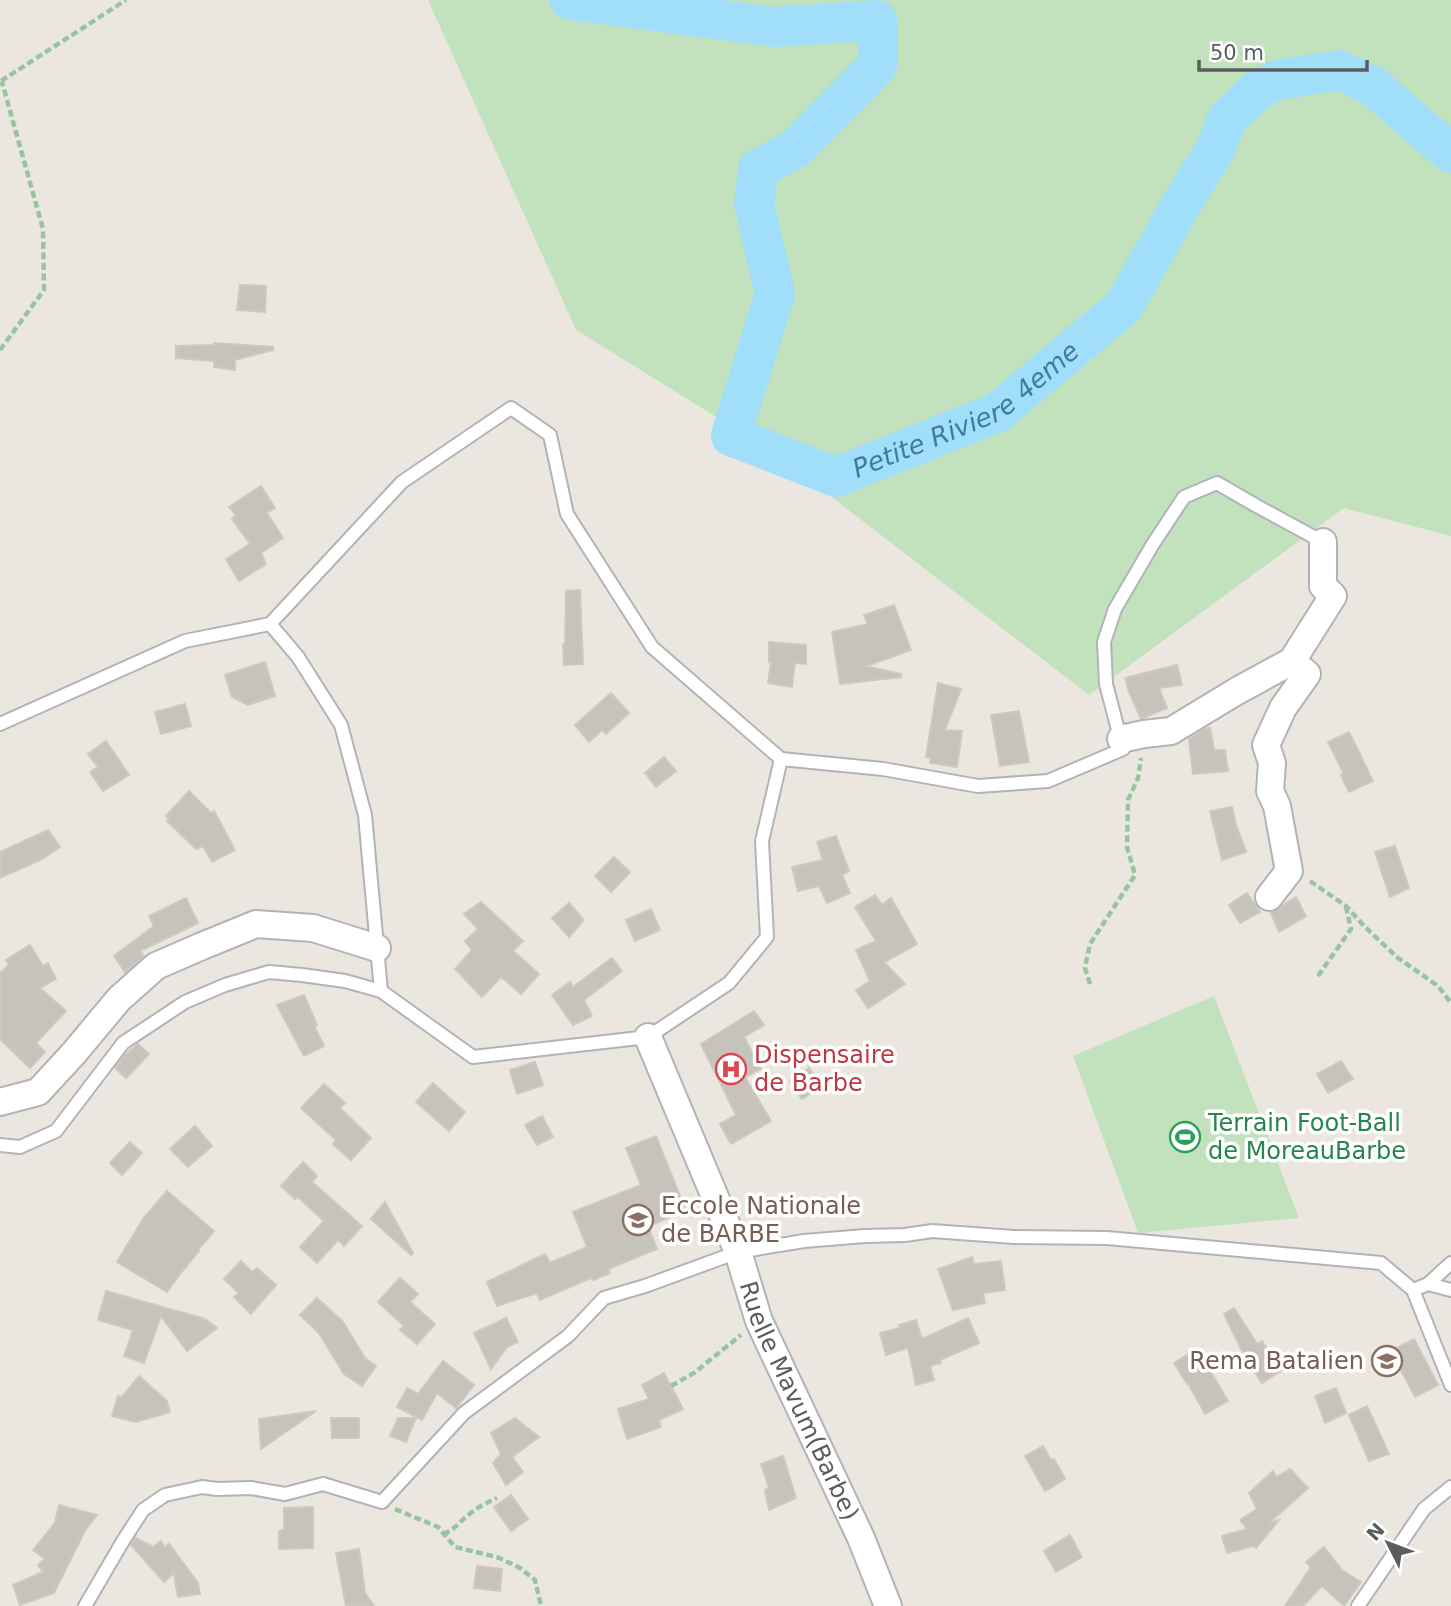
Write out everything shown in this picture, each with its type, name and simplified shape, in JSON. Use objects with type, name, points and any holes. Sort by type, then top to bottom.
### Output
[{"type":"street","points":[[1121,739],[1171,731],[1292,661],[1333,596],[1323,586],[1323,541]]},
{"type":"street","points":[[1269,897],[1289,871],[1277,806],[1270,791],[1272,764],[1266,745],[1283,708],[1307,674],[1292,661]]},
{"type":"street","points":[[0,1102],[38,1092],[119,999],[156,966],[202,946],[256,924],[313,928],[377,948]]},
{"type":"street","name":"Ruelle Mavum(Barbe)","points":[[648,1037],[738,1252],[758,1321],[861,1538],[888,1606]]},
{"type":"lane","points":[[0,724],[184,641],[270,624],[402,482],[511,408],[550,435],[567,514],[652,647],[781,758],[883,769],[978,786],[1048,781],[1123,749],[1106,684],[1104,642],[1115,610],[1184,497],[1217,483],[1323,541]]},
{"type":"lane","points":[[270,624],[298,657],[341,724],[365,815],[381,991]]},
{"type":"lane","points":[[0,1146],[20,1147],[56,1131],[123,1043],[185,1002],[225,985],[269,972],[345,981],[381,991],[473,1057],[648,1037],[729,983],[767,937],[762,841],[781,758]]},
{"type":"lane","points":[[85,1606],[143,1510],[165,1495],[202,1487],[251,1488],[285,1494],[323,1484],[382,1502],[464,1413],[568,1336],[604,1298],[738,1252],[804,1241],[932,1231],[1014,1237],[1107,1238],[1381,1263],[1413,1290],[1451,1385]]},
{"type":"lane","points":[[1413,1290],[1428,1284],[1451,1263]]},
{"type":"lane","points":[[1428,1284],[1451,1290]]},
{"type":"lane","points":[[1358,1606],[1424,1509],[1451,1487]]},
{"type":"path","points":[[0,350],[44,290],[43,229],[1,81],[126,0]]},
{"type":"path","points":[[1090,984],[1085,968],[1090,944],[1135,875],[1127,847],[1128,800],[1138,778],[1141,756]]},
{"type":"path","points":[[1289,871],[1306,878],[1346,906],[1365,928],[1398,958],[1438,986],[1451,1003]]},
{"type":"path","points":[[1318,976],[1351,929],[1346,906]]},
{"type":"path","points":[[671,1386],[694,1373],[746,1331]]},
{"type":"path","points":[[443,1534],[455,1529],[480,1506],[497,1498]]},
{"type":"path","points":[[382,1502],[438,1527],[455,1547],[497,1557],[520,1568],[535,1580],[541,1606]]},
{"type":"green space","points":[[428,0],[1451,0],[1451,536],[1344,508],[1089,695],[773,452],[576,330]]},
{"type":"green space","name":"Terrain Foot-Ball de MoreauBarbe","points":[[1214,996],[1299,1218],[1138,1233],[1073,1056]]},
{"type":"building","points":[[240,285],[266,286],[265,312],[237,310]]},
{"type":"building","points":[[214,343],[273,347],[273,350],[235,360],[235,370],[214,367],[214,361],[176,358],[176,346]]},
{"type":"building","points":[[261,486],[275,508],[267,513],[283,538],[261,553],[266,564],[239,581],[226,559],[250,544],[232,519],[236,515],[229,507]]},
{"type":"building","points":[[580,590],[583,664],[564,665],[566,591]]},
{"type":"building","points":[[894,605],[911,650],[872,664],[861,665],[901,674],[901,677],[840,684],[832,632],[868,624],[864,615]]},
{"type":"building","points":[[769,642],[806,645],[806,664],[795,663],[792,687],[768,683],[771,662]]},
{"type":"building","points":[[265,662],[275,696],[248,705],[232,697],[225,675]]},
{"type":"building","points":[[1177,665],[1182,685],[1159,688],[1167,708],[1141,719],[1125,678]]},
{"type":"building","points":[[938,683],[961,689],[945,730],[962,731],[957,767],[930,763],[931,758],[926,757]]},
{"type":"building","points":[[611,693],[629,713],[606,734],[602,730],[589,742],[575,725]]},
{"type":"building","points":[[185,704],[191,726],[161,734],[155,712]]},
{"type":"building","points":[[1019,711],[1029,762],[1000,766],[991,715]]},
{"type":"building","points":[[1210,728],[1214,750],[1225,750],[1228,771],[1193,774],[1189,739]]},
{"type":"building","points":[[1349,732],[1373,781],[1349,792],[1341,775],[1344,774],[1328,742]]},
{"type":"building","points":[[106,741],[129,775],[103,791],[90,772],[98,767],[88,754]]},
{"type":"building","points":[[664,757],[676,771],[656,787],[645,773]]},
{"type":"building","points":[[189,791],[212,814],[214,811],[235,850],[212,862],[203,846],[196,849],[167,821],[169,819],[166,816]]},
{"type":"building","points":[[1232,807],[1246,852],[1222,860],[1210,811]]},
{"type":"building","points":[[48,830],[60,847],[42,859],[0,878],[0,852]]},
{"type":"building","points":[[836,836],[849,871],[842,875],[850,893],[827,903],[819,886],[798,891],[792,867],[823,860],[817,842]]},
{"type":"building","points":[[1395,846],[1409,888],[1390,897],[1375,852]]},
{"type":"building","points":[[614,857],[630,872],[611,892],[595,876]]},
{"type":"building","points":[[1247,893],[1260,912],[1240,923],[1229,905]]},
{"type":"building","points":[[875,895],[882,905],[891,898],[917,944],[884,962],[905,984],[868,1008],[856,990],[870,981],[856,950],[876,941],[855,907]]},
{"type":"building","points":[[1296,897],[1306,916],[1279,932],[1271,913]]},
{"type":"building","points":[[186,898],[198,923],[140,951],[144,956],[125,972],[114,956],[154,926],[149,916]]},
{"type":"building","points":[[481,902],[523,941],[513,951],[539,974],[521,994],[501,977],[482,997],[455,969],[472,950],[465,941],[478,929],[464,914]]},
{"type":"building","points":[[569,903],[584,920],[569,937],[552,918]]},
{"type":"building","points":[[651,909],[660,930],[635,941],[626,920]]},
{"type":"building","points":[[30,945],[43,966],[48,963],[56,979],[40,988],[66,1011],[36,1043],[45,1052],[30,1068],[0,1039],[0,973],[9,965],[6,960]]},
{"type":"building","points":[[612,958],[622,971],[584,1000],[592,1016],[573,1025],[552,995],[570,982],[573,987]]},
{"type":"building","points":[[304,995],[324,1046],[304,1056],[277,1005]]},
{"type":"building","points":[[754,1011],[764,1025],[744,1037],[761,1069],[745,1077],[771,1121],[731,1144],[720,1124],[736,1115],[701,1044]]},
{"type":"building","points":[[138,1044],[149,1054],[126,1078],[115,1068]]},
{"type":"building","points":[[1341,1061],[1353,1079],[1328,1093],[1317,1074]]},
{"type":"building","points":[[535,1062],[543,1085],[517,1094],[510,1070]]},
{"type":"building","points":[[809,1068],[822,1085],[802,1099],[790,1082]]},
{"type":"building","points":[[433,1083],[465,1112],[449,1131],[416,1102]]},
{"type":"building","points":[[324,1084],[345,1103],[340,1108],[371,1138],[351,1160],[333,1144],[336,1140],[301,1108]]},
{"type":"building","points":[[542,1116],[553,1137],[537,1145],[525,1125]]},
{"type":"building","points":[[195,1126],[212,1146],[188,1167],[170,1149]]},
{"type":"building","points":[[656,1136],[686,1211],[648,1226],[657,1249],[608,1269],[610,1273],[593,1280],[591,1278],[540,1300],[537,1293],[497,1306],[487,1282],[545,1254],[550,1263],[587,1247],[573,1212],[641,1185],[626,1148]]},
{"type":"building","points":[[130,1142],[142,1153],[122,1175],[110,1163]]},
{"type":"building","points":[[303,1162],[317,1176],[312,1182],[362,1226],[344,1246],[338,1240],[317,1263],[300,1247],[324,1221],[298,1197],[295,1199],[281,1186]]},
{"type":"building","points":[[167,1191],[214,1231],[167,1292],[117,1262],[143,1219]]},
{"type":"building","points":[[385,1202],[413,1253],[411,1255],[371,1219]]},
{"type":"building","points":[[972,1257],[974,1264],[1001,1261],[1005,1290],[983,1293],[985,1303],[953,1310],[938,1269]]},
{"type":"building","points":[[241,1261],[252,1272],[257,1268],[276,1285],[251,1314],[234,1297],[239,1293],[224,1279]]},
{"type":"building","points":[[400,1278],[418,1294],[410,1302],[435,1324],[417,1344],[400,1330],[404,1326],[378,1302]]},
{"type":"building","points":[[106,1291],[205,1319],[217,1328],[187,1351],[161,1316],[144,1363],[124,1356],[133,1330],[98,1320]]},
{"type":"building","points":[[317,1298],[343,1322],[365,1358],[376,1366],[362,1386],[344,1374],[319,1333],[300,1315]]},
{"type":"building","points":[[1234,1308],[1257,1344],[1262,1341],[1282,1370],[1262,1383],[1246,1359],[1224,1314]]},
{"type":"building","points":[[506,1318],[518,1342],[507,1347],[491,1369],[474,1333]]},
{"type":"building","points":[[968,1318],[979,1343],[930,1366],[934,1380],[916,1385],[908,1348],[886,1355],[880,1333],[916,1320],[922,1339]]},
{"type":"building","points":[[1414,1339],[1438,1385],[1415,1397],[1391,1351]]},
{"type":"building","points":[[1197,1349],[1228,1401],[1205,1414],[1174,1363]]},
{"type":"building","points":[[443,1361],[474,1385],[456,1408],[437,1393],[422,1420],[397,1407],[407,1388],[418,1394]]},
{"type":"building","points":[[664,1373],[683,1409],[659,1420],[661,1427],[627,1439],[618,1409],[649,1399],[642,1385]]},
{"type":"building","points":[[139,1376],[167,1401],[170,1412],[136,1422],[112,1416],[118,1396],[122,1397]]},
{"type":"building","points":[[1336,1388],[1346,1413],[1325,1423],[1315,1396]]},
{"type":"building","points":[[1367,1406],[1389,1454],[1369,1461],[1349,1415]]},
{"type":"building","points":[[316,1411],[261,1449],[259,1419]]},
{"type":"building","points":[[331,1418],[359,1418],[359,1438],[332,1438]]},
{"type":"building","points":[[398,1418],[416,1418],[406,1442],[390,1436]]},
{"type":"building","points":[[515,1418],[539,1437],[512,1457],[523,1472],[506,1485],[493,1463],[501,1454],[491,1433]]},
{"type":"building","points":[[1043,1446],[1065,1479],[1045,1491],[1025,1456]]},
{"type":"building","points":[[783,1456],[796,1498],[769,1510],[765,1490],[769,1488],[761,1464]]},
{"type":"building","points":[[1290,1469],[1308,1488],[1269,1523],[1279,1520],[1256,1548],[1253,1546],[1227,1553],[1222,1536],[1247,1529],[1240,1520],[1257,1509],[1249,1493],[1273,1471],[1276,1477]]},
{"type":"building","points":[[511,1495],[528,1519],[511,1531],[494,1507]]},
{"type":"building","points":[[59,1505],[97,1515],[86,1529],[54,1593],[20,1605],[13,1585],[43,1572],[38,1565],[45,1559],[33,1550],[55,1523]]},
{"type":"building","points":[[313,1507],[313,1548],[279,1549],[279,1531],[284,1530],[284,1508]]},
{"type":"building","points":[[1070,1535],[1082,1557],[1056,1572],[1044,1551]]},
{"type":"building","points":[[136,1538],[153,1547],[161,1541],[165,1547],[169,1544],[198,1583],[200,1594],[178,1597],[174,1573],[164,1582],[131,1545]]},
{"type":"building","points":[[1324,1547],[1342,1570],[1361,1582],[1344,1606],[1322,1586],[1303,1606],[1285,1606],[1311,1567],[1306,1562]]},
{"type":"building","points":[[359,1549],[365,1593],[374,1606],[346,1606],[336,1553]]},
{"type":"building","points":[[477,1566],[502,1569],[500,1591],[474,1588]]},
{"type":"waterway","name":"Petite Riviere 4eme","points":[[570,0],[775,27],[877,20],[877,66],[795,149],[758,169],[754,204],[775,293],[731,436],[836,477],[998,412],[1124,306],[1216,148],[1227,119],[1257,90],[1277,80],[1339,70],[1373,86],[1451,153]]},
{"type":"place","name":"Dispensaire de Barbe","points":[[731,1069]]},
{"type":"place","name":"Terrain Foot-Ball de MoreauBarbe","points":[[1185,1137]]},
{"type":"place","name":"Eccole Nationale de BARBE","points":[[638,1220]]},
{"type":"place","name":"Rema Batalien","points":[[1387,1361]]}]
